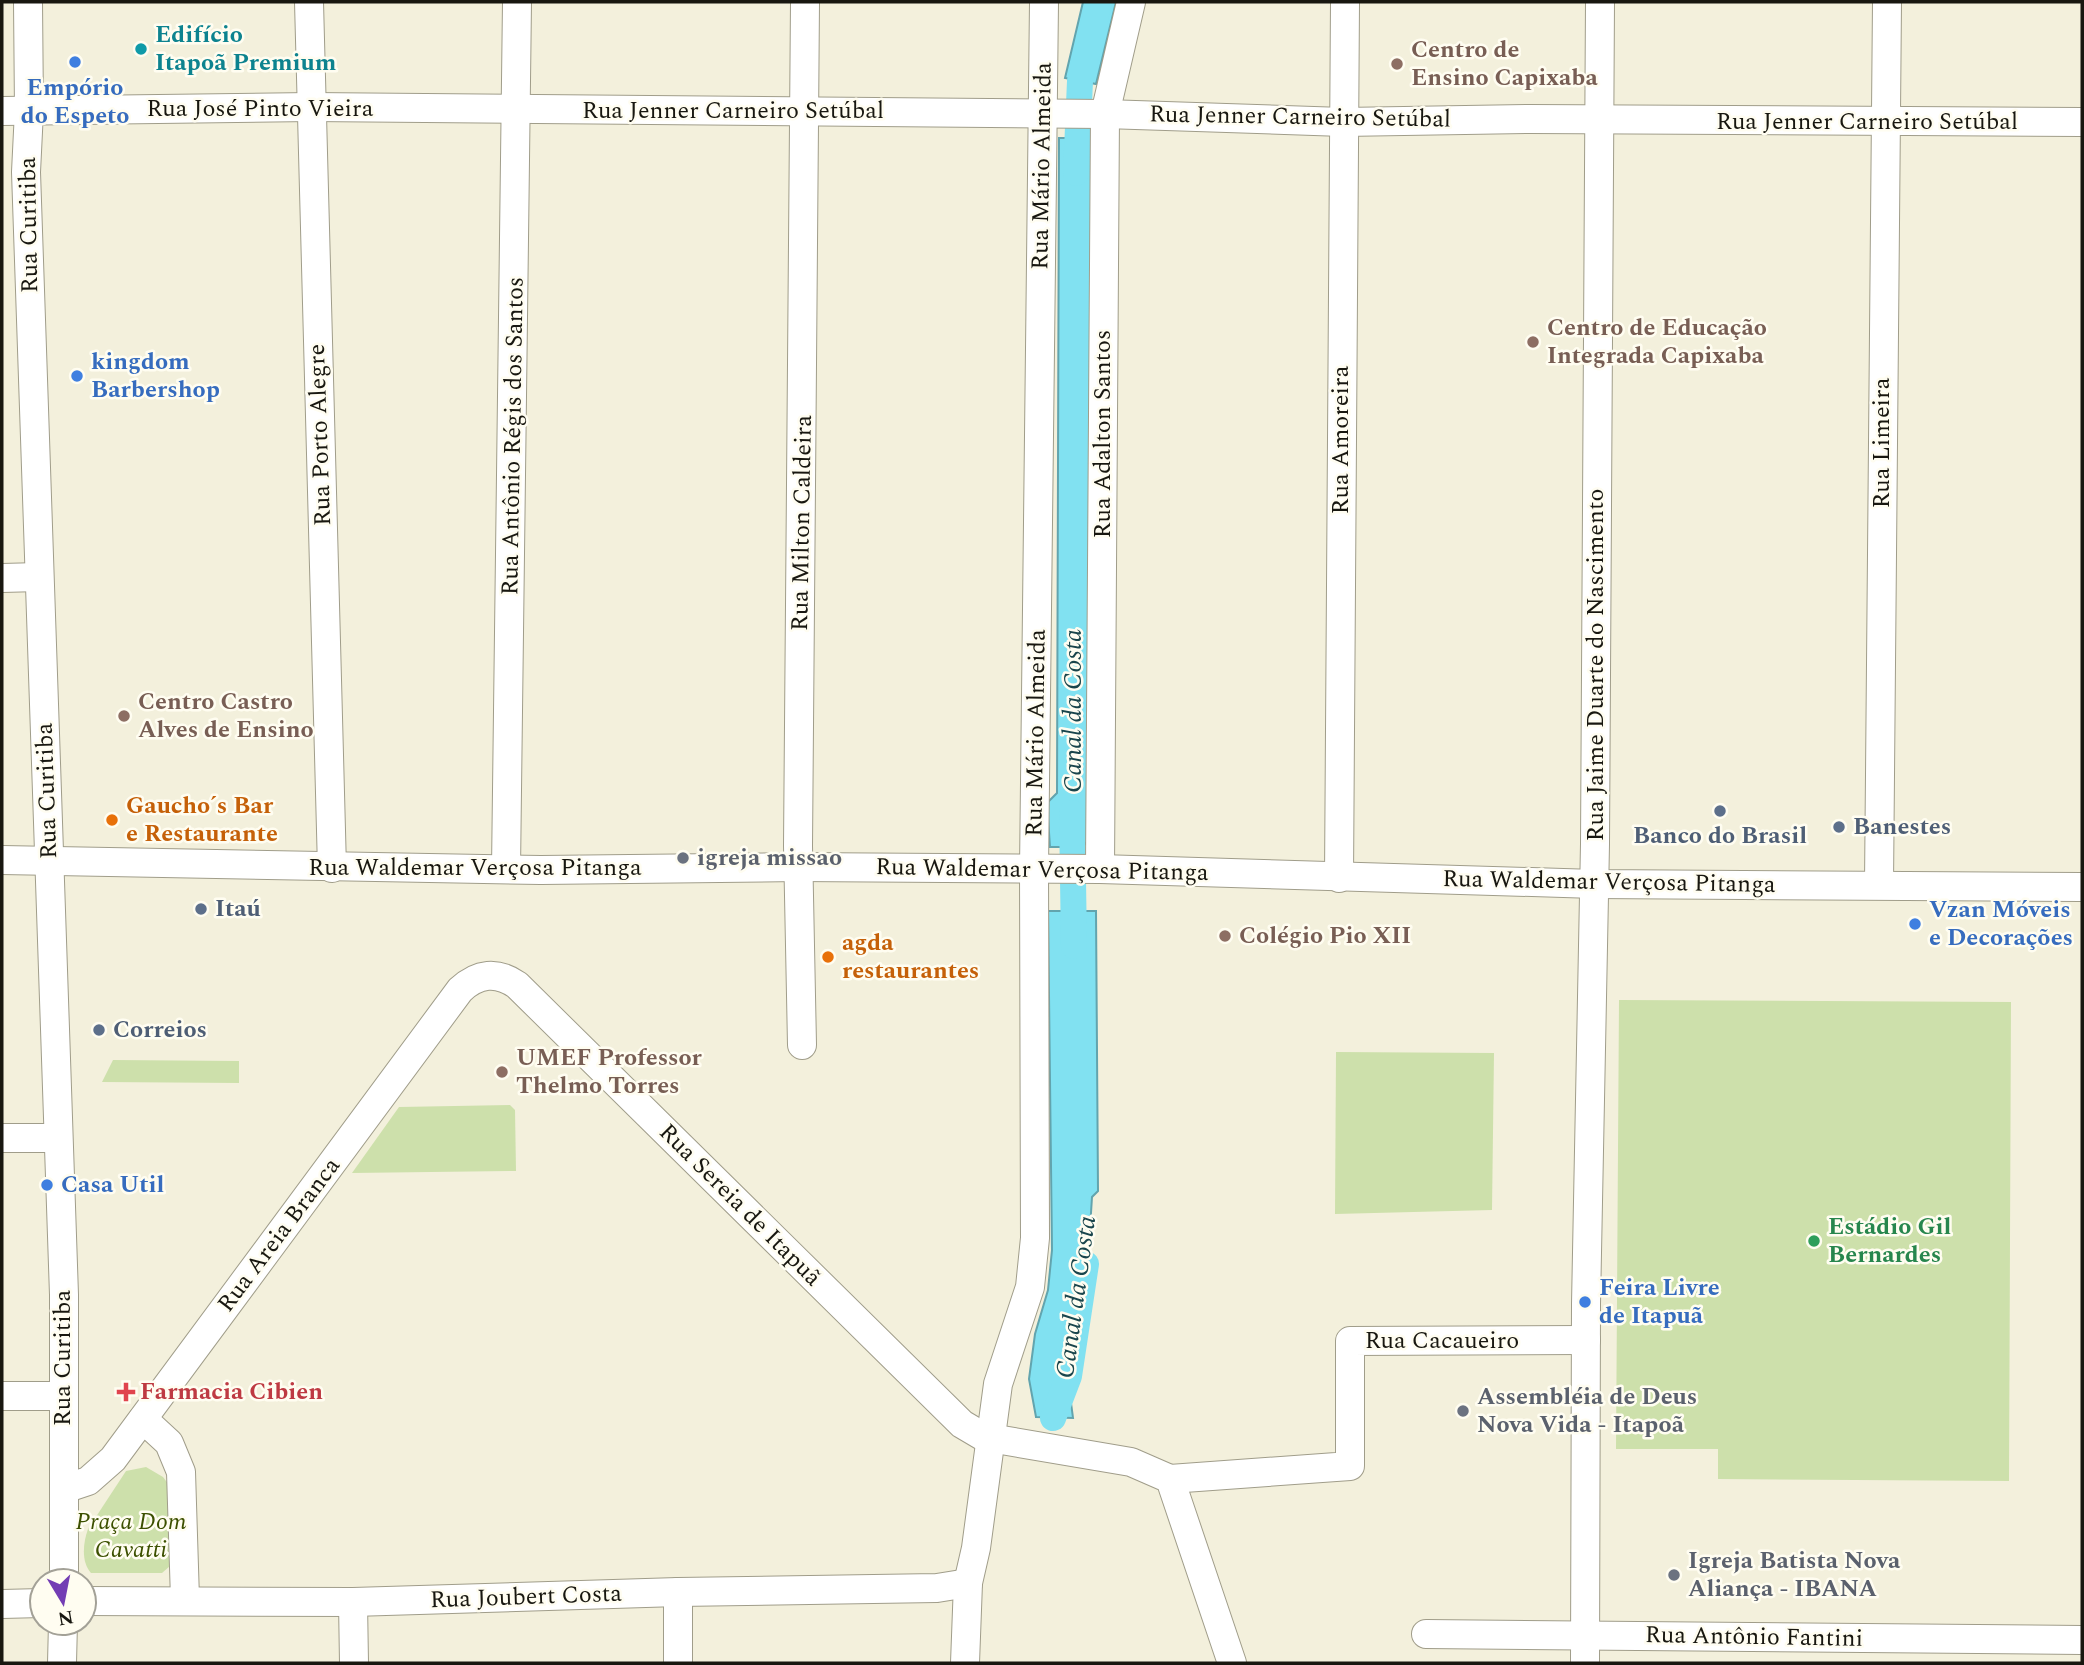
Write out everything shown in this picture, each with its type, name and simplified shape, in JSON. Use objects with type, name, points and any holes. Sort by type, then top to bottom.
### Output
[{"type":"street","name":"Rua Curitiba","points":[[28,2],[15,111],[26,172],[50,860],[56,1138],[64,1295],[64,1567]]},
{"type":"street","name":"Rua Porto Alegre","points":[[309,2],[332,868]]},
{"type":"street","name":"Rua Antônio Régis dos Santos","points":[[506,870],[517,2]]},
{"type":"street","name":"Rua Milton Caldeira","points":[[802,1045],[798,867],[805,2]]},
{"type":"street","name":"Rua Mário Almeida","points":[[965,1663],[968,1583],[976,1548],[998,1384],[1030,1287],[1034,1238],[1050,114],[1044,2]]},
{"type":"street","name":"Rua Adalton Santos","points":[[1096,869],[1100,114],[1131,2]]},
{"type":"street","name":"Rua Amoreira","points":[[1339,878],[1345,2]]},
{"type":"street","name":"Rua Jaime Duarte do Nascimento","points":[[1585,1663],[1586,1340],[1595,884],[1600,2]]},
{"type":"street","name":"Rua Limeira","points":[[1878,885],[1887,2]]},
{"type":"street","name":"Rua José Pinto Vieira","points":[[15,111],[311,107],[517,109]]},
{"type":"street","name":"Rua Jenner Carneiro Setúbal","points":[[517,109],[1100,114],[1343,122],[1531,119],[2082,122]]},
{"type":"street","points":[[2,578],[39,577]]},
{"type":"street","name":"Rua Waldemar Verçosa Pitanga","points":[[2,860],[506,870],[1040,868],[1595,884],[2082,887]]},
{"type":"street","name":"Rua Areia Branca","points":[[64,1489],[88,1481],[106,1468],[460,990],[477,978],[488,975]]},
{"type":"street","name":"Rua Sereia de Itapuã","points":[[488,975],[498,976],[517,985],[961,1424],[975,1434],[992,1438],[1130,1462],[1170,1479]]},
{"type":"street","points":[[2,1138],[56,1138]]},
{"type":"street","name":"Rua Cacaueiro","points":[[1170,1479],[1350,1466],[1350,1341],[1586,1340]]},
{"type":"street","points":[[2,1396],[63,1396]]},
{"type":"street","points":[[143,1419],[169,1443],[181,1472],[184,1600]]},
{"type":"street","points":[[1170,1479],[1232,1663]]},
{"type":"street","name":"Rua Joubert Costa","points":[[98,1601],[353,1602],[678,1592],[937,1588],[968,1583]]},
{"type":"street","points":[[678,1592],[678,1663]]},
{"type":"street","points":[[353,1602],[354,1663]]},
{"type":"street","points":[[2,1604],[28,1603]]},
{"type":"street","name":"Rua Antônio Fantini","points":[[1426,1634],[1585,1634],[1903,1652],[2082,1640]]},
{"type":"street","points":[[62,1663],[63,1637]]},
{"type":"green space","name":"Estádio Gil Bernardes","points":[[1619,1000],[2011,1002],[2009,1481],[1718,1479],[1718,1449],[1616,1449]]},
{"type":"green space","points":[[1336,1052],[1494,1053],[1492,1210],[1335,1214]]},
{"type":"green space","points":[[113,1060],[239,1061],[239,1083],[102,1082]]},
{"type":"green space","points":[[510,1105],[515,1110],[516,1171],[352,1173],[399,1107]]},
{"type":"green space","name":"Praça Dom Cavatti","points":[[146,1467],[163,1477],[169,1485],[170,1566],[162,1573],[98,1573],[98,1567],[87,1567],[84,1552],[88,1529],[126,1471]]},
{"type":"water","points":[[1083,2],[1116,2],[1096,84],[1065,78]]},
{"type":"water","points":[[1059,138],[1093,138],[1088,795],[1091,838],[1082,847],[1050,847],[1047,803],[1057,793]]},
{"type":"water","points":[[1048,911],[1096,911],[1098,1191],[1092,1197],[1086,1292],[1077,1305],[1067,1335],[1067,1369],[1073,1418],[1036,1417],[1029,1379],[1035,1334],[1048,1290],[1052,1250]]},
{"type":"waterway","name":"Canal da Costa","points":[[1076,173],[1080,81],[1099,2]]},
{"type":"waterway","name":"Canal da Costa","points":[[1072,813],[1074,946]]},
{"type":"waterway","name":"Canal da Costa","points":[[1053,1418],[1069,1376],[1086,1264]]},
{"type":"place","name":"Edifício Itapoã Premium","points":[[141,49]]},
{"type":"place","name":"Empório do Espeto","points":[[75,62]]},
{"type":"place","name":"Centro de Ensino Capixaba","points":[[1397,64]]},
{"type":"place","name":"Centro de Educação Integrada Capixaba","points":[[1533,342]]},
{"type":"place","name":"kingdom Barbershop","points":[[77,376]]},
{"type":"place","name":"Centro Castro Alves de Ensino","points":[[124,716]]},
{"type":"place","name":"Banco do Brasil","points":[[1720,811]]},
{"type":"place","name":"Gaucho´s Bar e Restaurante","points":[[112,820]]},
{"type":"place","name":"Banestes","points":[[1839,827]]},
{"type":"place","name":"igreja missao","points":[[683,858]]},
{"type":"place","name":"Itaú","points":[[201,909]]},
{"type":"place","name":"Vzan Móveis e Decorações","points":[[1915,924]]},
{"type":"place","name":"Colégio Pio XII","points":[[1225,936]]},
{"type":"place","name":"agda restaurantes","points":[[828,957]]},
{"type":"place","name":"Correios","points":[[99,1030]]},
{"type":"place","name":"UMEF Professor Thelmo Torres","points":[[502,1072]]},
{"type":"place","name":"Casa Util","points":[[47,1185]]},
{"type":"place","name":"Estádio Gil Bernardes","points":[[1814,1241]]},
{"type":"place","name":"Feira Livre de Itapuã","points":[[1585,1302]]},
{"type":"place","name":"Farmacia Cibien","points":[[126,1392]]},
{"type":"place","name":"Assembléia de Deus Nova Vida - Itapoã","points":[[1463,1411]]},
{"type":"place","name":"Igreja Batista Nova Aliança - IBANA","points":[[1674,1575]]}]
